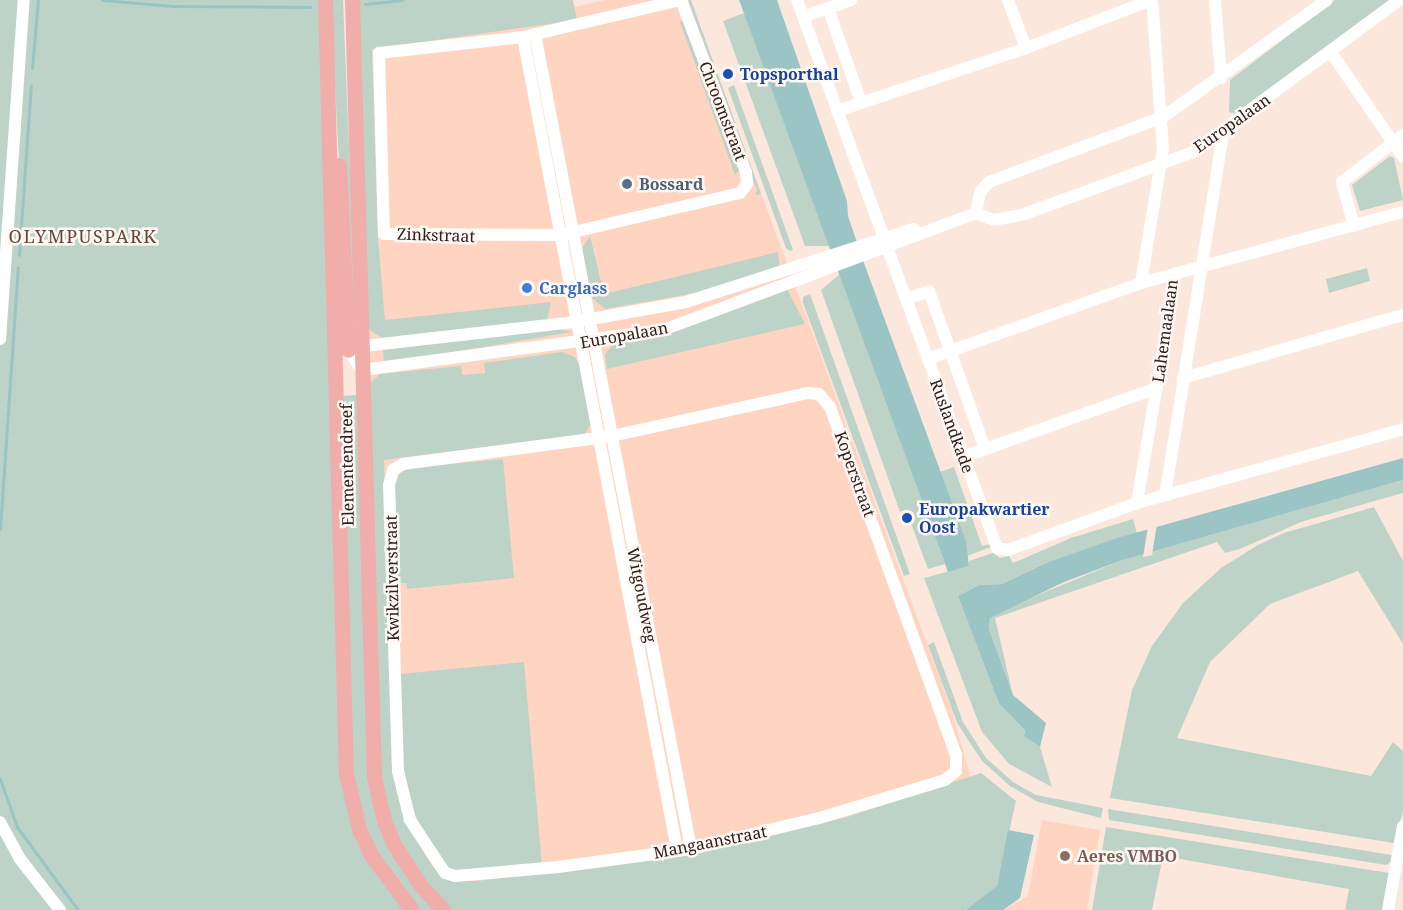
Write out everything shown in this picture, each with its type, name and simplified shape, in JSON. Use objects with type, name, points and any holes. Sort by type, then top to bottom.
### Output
[{"type":"main road","name":"Elementendreef","points":[[325,0],[346,774],[359,829],[370,855],[412,910]]},
{"type":"main road","name":"Elementendreef","points":[[352,0],[355,347],[362,370],[374,777],[384,820],[394,845],[421,886],[443,910]]},
{"type":"main road","points":[[329,127],[338,150],[355,347]]},
{"type":"street","points":[[0,339],[24,0]]},
{"type":"street","points":[[566,235],[529,35],[681,0]]},
{"type":"street","name":"Chroomstraat","points":[[566,235],[730,198],[740,193],[747,184],[746,172],[681,0]]},
{"type":"street","name":"Ruslandkade","points":[[796,0],[997,548],[1002,550],[1137,503]]},
{"type":"street","points":[[803,17],[851,0]]},
{"type":"street","points":[[1008,0],[1026,48]]},
{"type":"street","points":[[837,111],[1026,48],[1152,0]]},
{"type":"street","name":"Lahemaalaan","points":[[1137,503],[1176,273],[1141,283],[1161,165],[1163,117],[1152,0]]},
{"type":"street","points":[[1215,0],[1221,78]]},
{"type":"street","points":[[976,213],[980,192],[988,182],[1163,117],[1221,78],[1327,0]]},
{"type":"street","name":"Europalaan","points":[[362,370],[596,341],[677,326],[829,262],[884,242],[976,213],[985,219],[1005,220],[1161,165],[1193,152],[1223,132],[1399,0]]},
{"type":"street","points":[[828,8],[861,102]]},
{"type":"street","name":"Zinkstraat","points":[[529,35],[379,53],[384,234],[566,235]]},
{"type":"street","points":[[1330,51],[1399,138],[1403,157]]},
{"type":"street","name":"Lahemaalaan","points":[[1165,496],[1223,132]]},
{"type":"street","points":[[1354,226],[1342,182],[1399,138]]},
{"type":"street","points":[[1176,273],[1403,212]]},
{"type":"street","name":"Witgoudweg","points":[[566,235],[596,341],[691,849]]},
{"type":"street","name":"Witgoudweg","points":[[566,235],[574,322],[676,850]]},
{"type":"street","name":"Europalaan","points":[[355,347],[590,320],[729,291],[829,262]]},
{"type":"street","points":[[928,359],[1141,283]]},
{"type":"street","name":"Ruslandkade","points":[[906,299],[929,291],[984,449]]},
{"type":"street","points":[[1183,378],[1403,315]]},
{"type":"street","points":[[334,361],[355,347]]},
{"type":"street","points":[[963,457],[1156,388]]},
{"type":"street","name":"Koperstraat","points":[[598,438],[808,393],[824,397],[956,755],[956,771]]},
{"type":"street","points":[[1137,503],[1403,429]]},
{"type":"street","name":"Kwikzilverstraat","points":[[455,876],[437,864],[410,820],[398,771],[389,485],[393,470],[403,464],[598,438]]},
{"type":"street","name":"Mangaanstraat","points":[[455,876],[558,867],[691,849],[819,818],[945,780],[956,771]]},
{"type":"street","points":[[0,822],[20,859],[60,910]]},
{"type":"street","points":[[1388,910],[1403,826]]},
{"type":"shaded area","points":[[605,0],[690,0],[952,712],[971,778],[773,846],[589,882],[440,886],[407,842],[387,785],[376,582],[362,34],[526,18]]},
{"type":"shaded area","name":"Aeres VMBO","points":[[1042,820],[1100,830],[1087,910],[1003,910],[1028,896]]},
{"type":"green space","points":[[0,0],[319,0],[339,757],[373,868],[405,910],[0,910]]},
{"type":"green space","points":[[330,0],[343,0],[356,317],[348,318]]},
{"type":"green space","points":[[357,0],[573,0],[577,20],[372,49],[378,239],[385,320],[551,302],[547,321],[384,339],[368,329]]},
{"type":"green space","points":[[688,0],[691,0],[761,194],[755,195],[757,190]]},
{"type":"green space","points":[[1335,0],[1393,0],[1236,114],[1229,112],[1230,80]]},
{"type":"green space","points":[[744,13],[831,246],[805,246],[723,21]]},
{"type":"green space","points":[[684,20],[739,171],[735,175],[680,22]]},
{"type":"green space","points":[[734,85],[793,250],[786,248],[728,88]]},
{"type":"green space","points":[[1390,156],[1394,158],[1403,200],[1360,211],[1352,185]]},
{"type":"green space","points":[[590,236],[604,294],[778,252],[780,270],[695,293],[605,309],[591,297],[582,248]]},
{"type":"green space","points":[[1367,268],[1370,281],[1329,293],[1326,279]]},
{"type":"green space","points":[[841,273],[945,564],[928,569],[906,510],[900,512],[821,290]]},
{"type":"green space","points":[[786,287],[805,324],[607,369],[605,354],[614,343],[654,335]]},
{"type":"green space","points":[[810,294],[910,574],[904,576],[803,303],[803,297]]},
{"type":"green space","points":[[559,329],[571,332],[384,364],[383,350]]},
{"type":"green space","points":[[562,352],[575,357],[580,366],[591,423],[585,434],[384,460],[396,788],[411,832],[433,867],[451,881],[477,881],[676,857],[847,817],[981,773],[1016,801],[997,886],[991,892],[966,910],[451,910],[427,886],[396,835],[381,786],[369,384],[380,374],[461,366],[462,375],[485,373],[484,363]]},
{"type":"green space","points":[[358,395],[370,782],[435,910],[420,910],[402,892],[370,839],[352,783],[340,396]]},
{"type":"green space","points":[[503,459],[514,578],[407,589],[406,583],[398,583],[395,485],[400,473],[409,468]]},
{"type":"green space","points":[[954,467],[982,546],[990,544],[991,547],[967,556],[966,541],[940,472]]},
{"type":"green space","points":[[1403,480],[1403,493],[1301,522],[1240,549],[1225,553],[1217,542],[995,618],[1013,695],[989,629],[990,618],[1009,607],[1120,561]]},
{"type":"green space","points":[[1374,507],[1403,561],[1403,644],[1358,571],[1270,604],[1210,662],[1177,738],[1371,776],[1393,742],[1403,751],[1403,811],[1394,843],[1110,798],[1132,690],[1152,646],[1183,603],[1221,568],[1258,545],[1284,533]]},
{"type":"green space","points":[[1133,519],[1137,533],[1046,563],[1002,584],[979,585],[958,596],[999,704],[1025,730],[1024,736],[1040,747],[1052,787],[1009,764],[982,732],[924,578],[969,566],[969,561],[993,553],[1000,558],[1009,556],[1013,563],[1071,538]]},
{"type":"green space","points":[[934,642],[963,722],[986,758],[1013,782],[1036,795],[1103,808],[1101,818],[1038,802],[1010,786],[982,761],[957,723],[928,645]]},
{"type":"green space","points":[[524,662],[542,865],[455,871],[448,867],[420,826],[412,807],[403,766],[401,674]]},
{"type":"green space","points":[[1108,809],[1392,855],[1391,862],[1386,865],[1109,820]]},
{"type":"green space","points":[[1106,827],[1389,873],[1383,910],[1345,910],[1349,889],[1163,856],[1152,910],[1092,910]]},
{"type":"water","points":[[739,0],[777,0],[847,201],[848,216],[864,263],[966,541],[969,566],[948,572]]},
{"type":"water","points":[[1403,458],[1403,480],[1120,561],[1064,582],[990,618],[989,629],[1013,695],[1046,723],[1040,747],[1024,736],[1025,730],[999,704],[958,596],[979,585],[1002,584],[1046,563],[1117,538]]},
{"type":"water","points":[[1008,830],[1034,835],[1020,898],[1003,910],[966,910],[997,886]]},
{"type":"pier","points":[[1157,524],[1152,555],[1143,557],[1148,527]]},
{"type":"waterway","points":[[32,68],[38,0]]},
{"type":"waterway","points":[[102,0],[173,6],[310,7]]},
{"type":"waterway","points":[[365,4],[403,0]]},
{"type":"waterway","points":[[19,255],[31,85]]},
{"type":"waterway","points":[[0,529],[18,268]]},
{"type":"waterway","points":[[0,779],[17,827],[78,910]]},
{"type":"place","name":"Topsporthal","points":[[728,74]]},
{"type":"place","name":"Bossard","points":[[627,184]]},
{"type":"place","name":"Carglass","points":[[527,288]]},
{"type":"place","name":"Europakwartier Oost","points":[[907,518]]},
{"type":"place","name":"Aeres VMBO","points":[[1065,856]]},
{"type":"district","name":"OLYMPUSPARK","points":[[83,236]]}]
